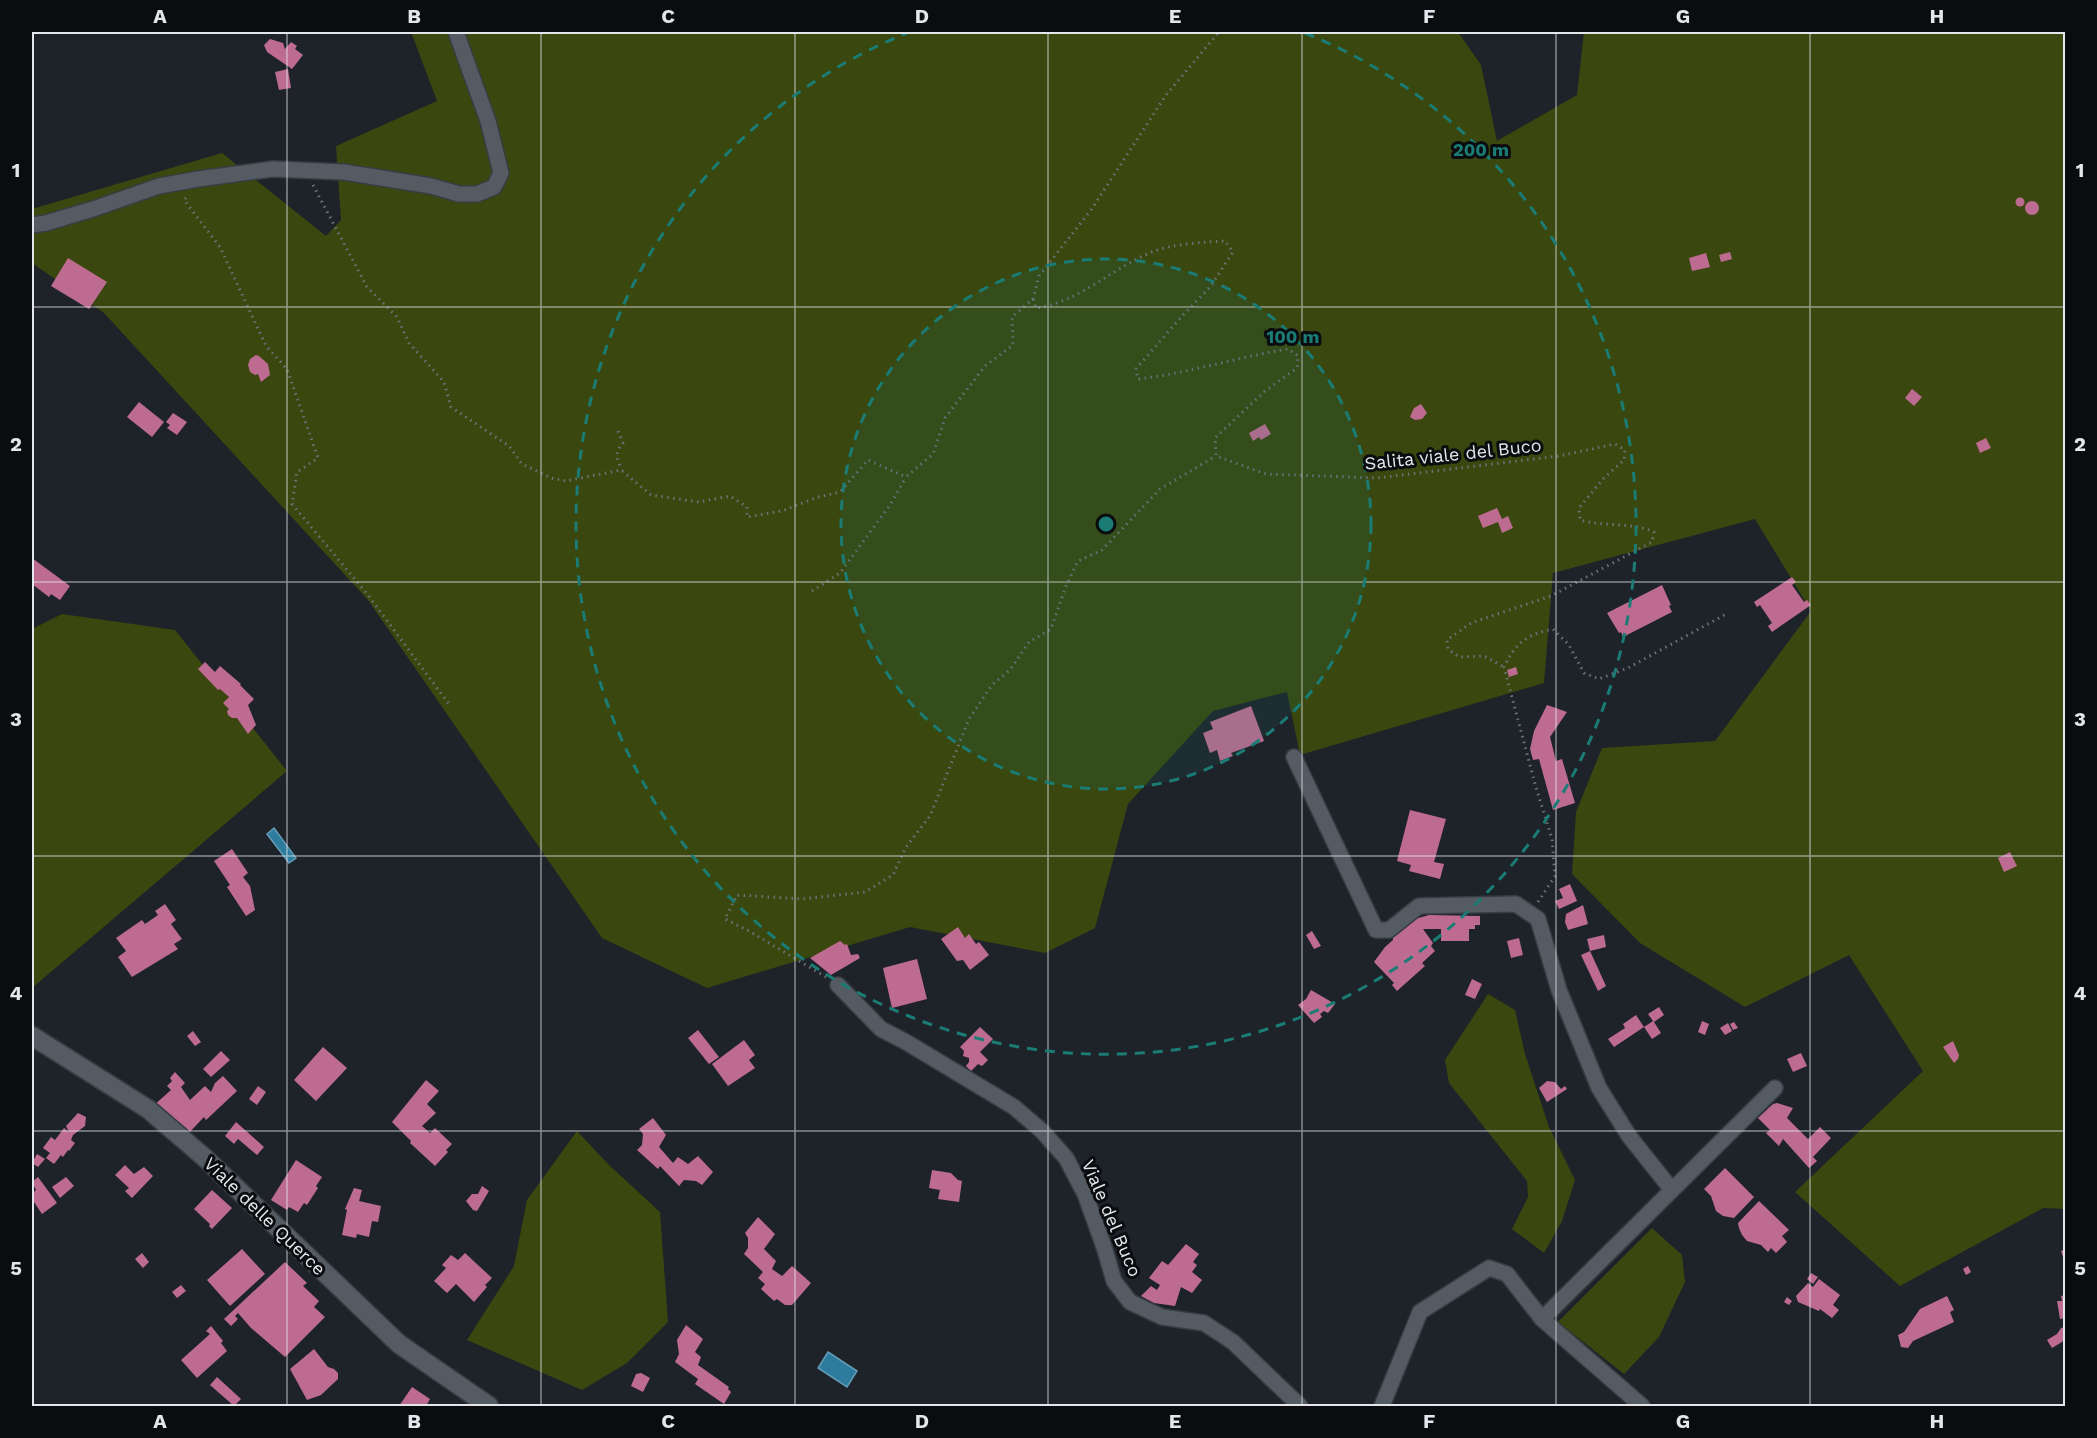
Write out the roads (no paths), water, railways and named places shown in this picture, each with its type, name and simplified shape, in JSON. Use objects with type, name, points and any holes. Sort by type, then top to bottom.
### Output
[{"type":"street","points":[[32,225],[93,209],[159,186],[198,178],[273,169],[344,172],[431,186],[459,194],[477,194],[494,187],[501,173],[488,121],[456,32]]},
{"type":"street","points":[[1294,757],[1376,930],[1389,930],[1419,906],[1516,904],[1538,919],[1558,990],[1599,1088],[1629,1136],[1672,1190]]},
{"type":"street","name":"Viale del Buco","points":[[838,985],[881,1029],[1014,1107],[1042,1131],[1066,1158],[1084,1194],[1114,1281],[1130,1302],[1162,1317],[1204,1323],[1233,1342],[1300,1407]]},
{"type":"street","name":"Viale delle Querce","points":[[32,1036],[148,1109],[206,1158],[399,1344],[489,1407]]},
{"type":"street","points":[[1542,1319],[1775,1088]]},
{"type":"street","points":[[1382,1407],[1420,1312],[1489,1268],[1507,1274],[1542,1319],[1642,1407]]},
{"type":"water","points":[[274,828],[296,858],[289,863],[267,834]]},
{"type":"water","points":[[828,1352],[857,1371],[847,1387],[818,1368]]}]
